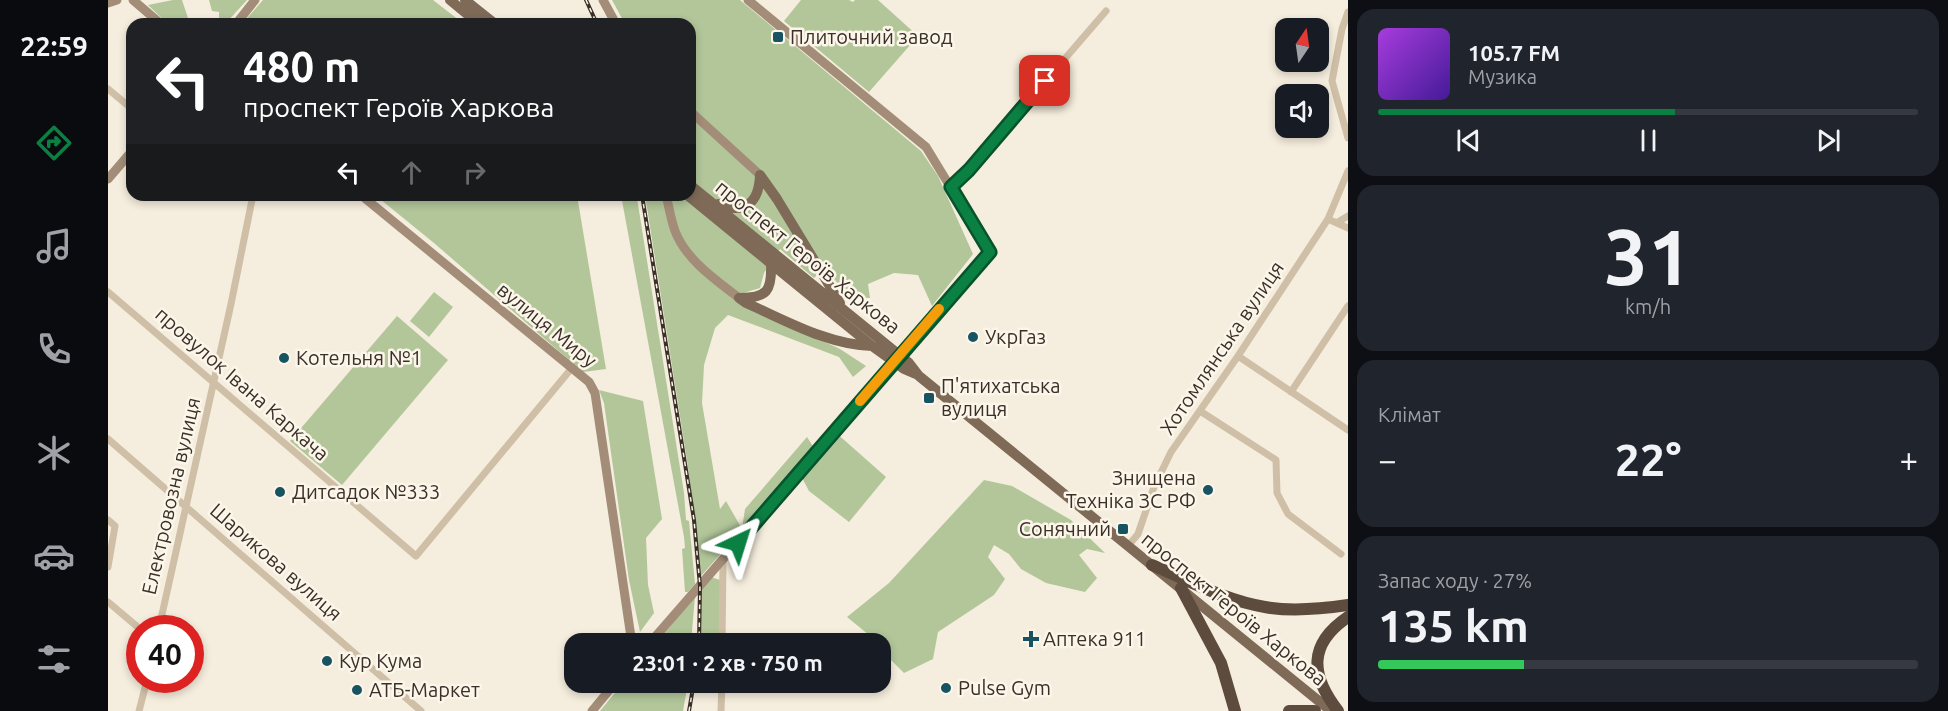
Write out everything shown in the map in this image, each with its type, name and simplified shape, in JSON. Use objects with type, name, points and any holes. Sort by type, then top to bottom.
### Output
[{"type":"highway","points":[[1152,565],[1233,599],[1266,608],[1304,609],[1348,605]]},
{"type":"highway","points":[[1181,588],[1221,663],[1235,711]]},
{"type":"highway","points":[[1338,711],[1321,683],[1318,667],[1319,650],[1322,641],[1331,630],[1348,617]]},
{"type":"highway","points":[[1289,711],[1315,711]]},
{"type":"main road","points":[[450,0],[472,18]]},
{"type":"main road","points":[[465,0],[488,18]]},
{"type":"main road","points":[[696,194],[735,209],[750,203],[757,193],[760,175]]},
{"type":"main road","points":[[760,175],[843,308]]},
{"type":"main road","name":"проспект Героїв Харкова","points":[[696,195],[771,264],[872,346],[909,363],[919,376],[1331,711]]},
{"type":"main road","name":"проспект Героїв Харкова","points":[[696,195],[843,308],[896,358]]},
{"type":"main road","points":[[739,298],[756,298],[765,292],[771,284],[771,264]]},
{"type":"main road","points":[[739,298],[819,334],[850,345],[872,346]]},
{"type":"street","points":[[108,3],[117,0]]},
{"type":"street","points":[[133,0],[154,18]]},
{"type":"street","points":[[241,18],[255,0]]},
{"type":"street","points":[[603,0],[613,18]]},
{"type":"street","points":[[659,633],[990,252],[926,147],[748,0]]},
{"type":"street","points":[[951,187],[969,170],[1106,10]]},
{"type":"street","points":[[1348,12],[1342,29],[1332,81],[1348,138]]},
{"type":"street","points":[[108,89],[126,104]]},
{"type":"street","name":"проспект Героїв Харкова","points":[[696,116],[760,175]]},
{"type":"street","points":[[108,179],[126,158]]},
{"type":"street","name":"Хотомлянська вулиця","points":[[1128,546],[1138,534],[1154,487],[1171,452],[1238,356],[1328,219],[1348,171]]},
{"type":"street","name":"Електровозна вулиця","points":[[162,615],[252,201]]},
{"type":"street","name":"вулиця Миру","points":[[368,201],[589,382],[596,393],[630,633]]},
{"type":"street","points":[[667,201],[675,232],[683,246],[713,278],[739,298]]},
{"type":"street","points":[[1338,222],[1348,216]]},
{"type":"street","points":[[1328,219],[1348,228]]},
{"type":"street","name":"провулок Івана Каркача","points":[[108,292],[416,556],[571,369]]},
{"type":"street","points":[[1291,392],[1348,306]]},
{"type":"street","points":[[1238,356],[1348,430]]},
{"type":"street","points":[[1200,411],[1275,460],[1277,493],[1288,514],[1341,554]]},
{"type":"street","name":"Шарикова вулиця","points":[[108,439],[421,711]]},
{"type":"street","points":[[108,520],[115,526],[108,567]]},
{"type":"street","points":[[722,633],[723,560]]},
{"type":"street","points":[[108,602],[126,618]]},
{"type":"street","points":[[139,711],[144,693]]},
{"type":"street","points":[[592,711],[607,693]]},
{"type":"street","points":[[721,711],[722,693]]},
{"type":"green space","points":[[182,0],[188,18],[162,18],[148,5]]},
{"type":"green space","points":[[209,0],[247,0],[230,18],[219,18],[219,12],[212,11]]},
{"type":"green space","points":[[263,0],[433,0],[456,18],[247,18]]},
{"type":"green space","points":[[612,0],[740,0],[921,151],[938,176],[973,254],[932,306],[918,275],[894,273],[868,284],[870,298],[848,297],[829,272],[818,274],[814,278],[780,249],[764,273],[760,288],[730,297],[840,349],[866,366],[853,377],[839,357],[728,315],[715,328],[704,365],[702,403],[720,509],[726,501],[742,529],[745,509],[807,437],[814,448],[701,576],[688,467],[646,201],[696,201],[696,18],[622,18]]},
{"type":"green space","points":[[801,0],[849,0],[853,2],[855,0],[878,0],[918,36],[869,92],[784,21]]},
{"type":"green space","points":[[382,201],[578,201],[606,369],[583,372]]},
{"type":"green space","points":[[622,201],[637,201],[684,493],[686,520],[689,521],[695,584],[688,592],[685,592],[682,549],[685,548]]},
{"type":"green space","points":[[434,292],[453,307],[429,337],[410,321]]},
{"type":"green space","points":[[397,316],[448,360],[342,485],[290,441]]},
{"type":"green space","points":[[599,390],[643,401],[662,519],[646,538],[648,585],[654,613],[640,632],[629,580],[604,403]]},
{"type":"green space","points":[[834,431],[886,477],[849,522],[809,491],[800,474]]},
{"type":"green space","points":[[984,480],[1012,486],[1071,520],[1105,553],[1087,549],[1079,555],[1097,578],[1085,592],[1046,583],[1021,569],[1009,554],[994,545],[988,557],[1005,579],[994,595],[938,632],[933,659],[904,673],[891,660],[891,633],[867,633],[847,617],[889,583]]},
{"type":"green space","points":[[711,577],[720,580],[721,633],[699,633],[701,590]]},
{"type":"green space","points":[[695,596],[692,633],[665,633]]},
{"type":"green space","points":[[615,693],[686,693],[683,711],[600,711]]},
{"type":"railway","points":[[586,0],[594,18]]},
{"type":"railway","points":[[643,201],[694,520],[700,586],[699,633]]},
{"type":"railway","points":[[689,711],[692,693]]},
{"type":"slow traffic","points":[[860,401],[939,309]]},
{"type":"place","name":"Плиточний завод","points":[[778,37]]},
{"type":"place","name":"УкрГаз","points":[[973,337]]},
{"type":"place","name":"Котельня №1","points":[[284,358]]},
{"type":"place","name":"П'ятихатська вулиця","points":[[929,398]]},
{"type":"place","name":"Знищена Техніка ЗС РФ","points":[[1208,490]]},
{"type":"place","name":"Дитсадок №333","points":[[280,492]]},
{"type":"place","name":"Сонячний","points":[[1123,529]]},
{"type":"place","name":"Аптека 911","points":[[1031,639]]},
{"type":"place","name":"Кур Кума","points":[[327,661]]},
{"type":"place","name":"Pulse Gym","points":[[946,688]]},
{"type":"place","name":"АТБ-Маркет","points":[[357,690]]},
{"type":"route","points":[[738,543],[990,252],[951,187],[969,170],[1045,81]]}]
